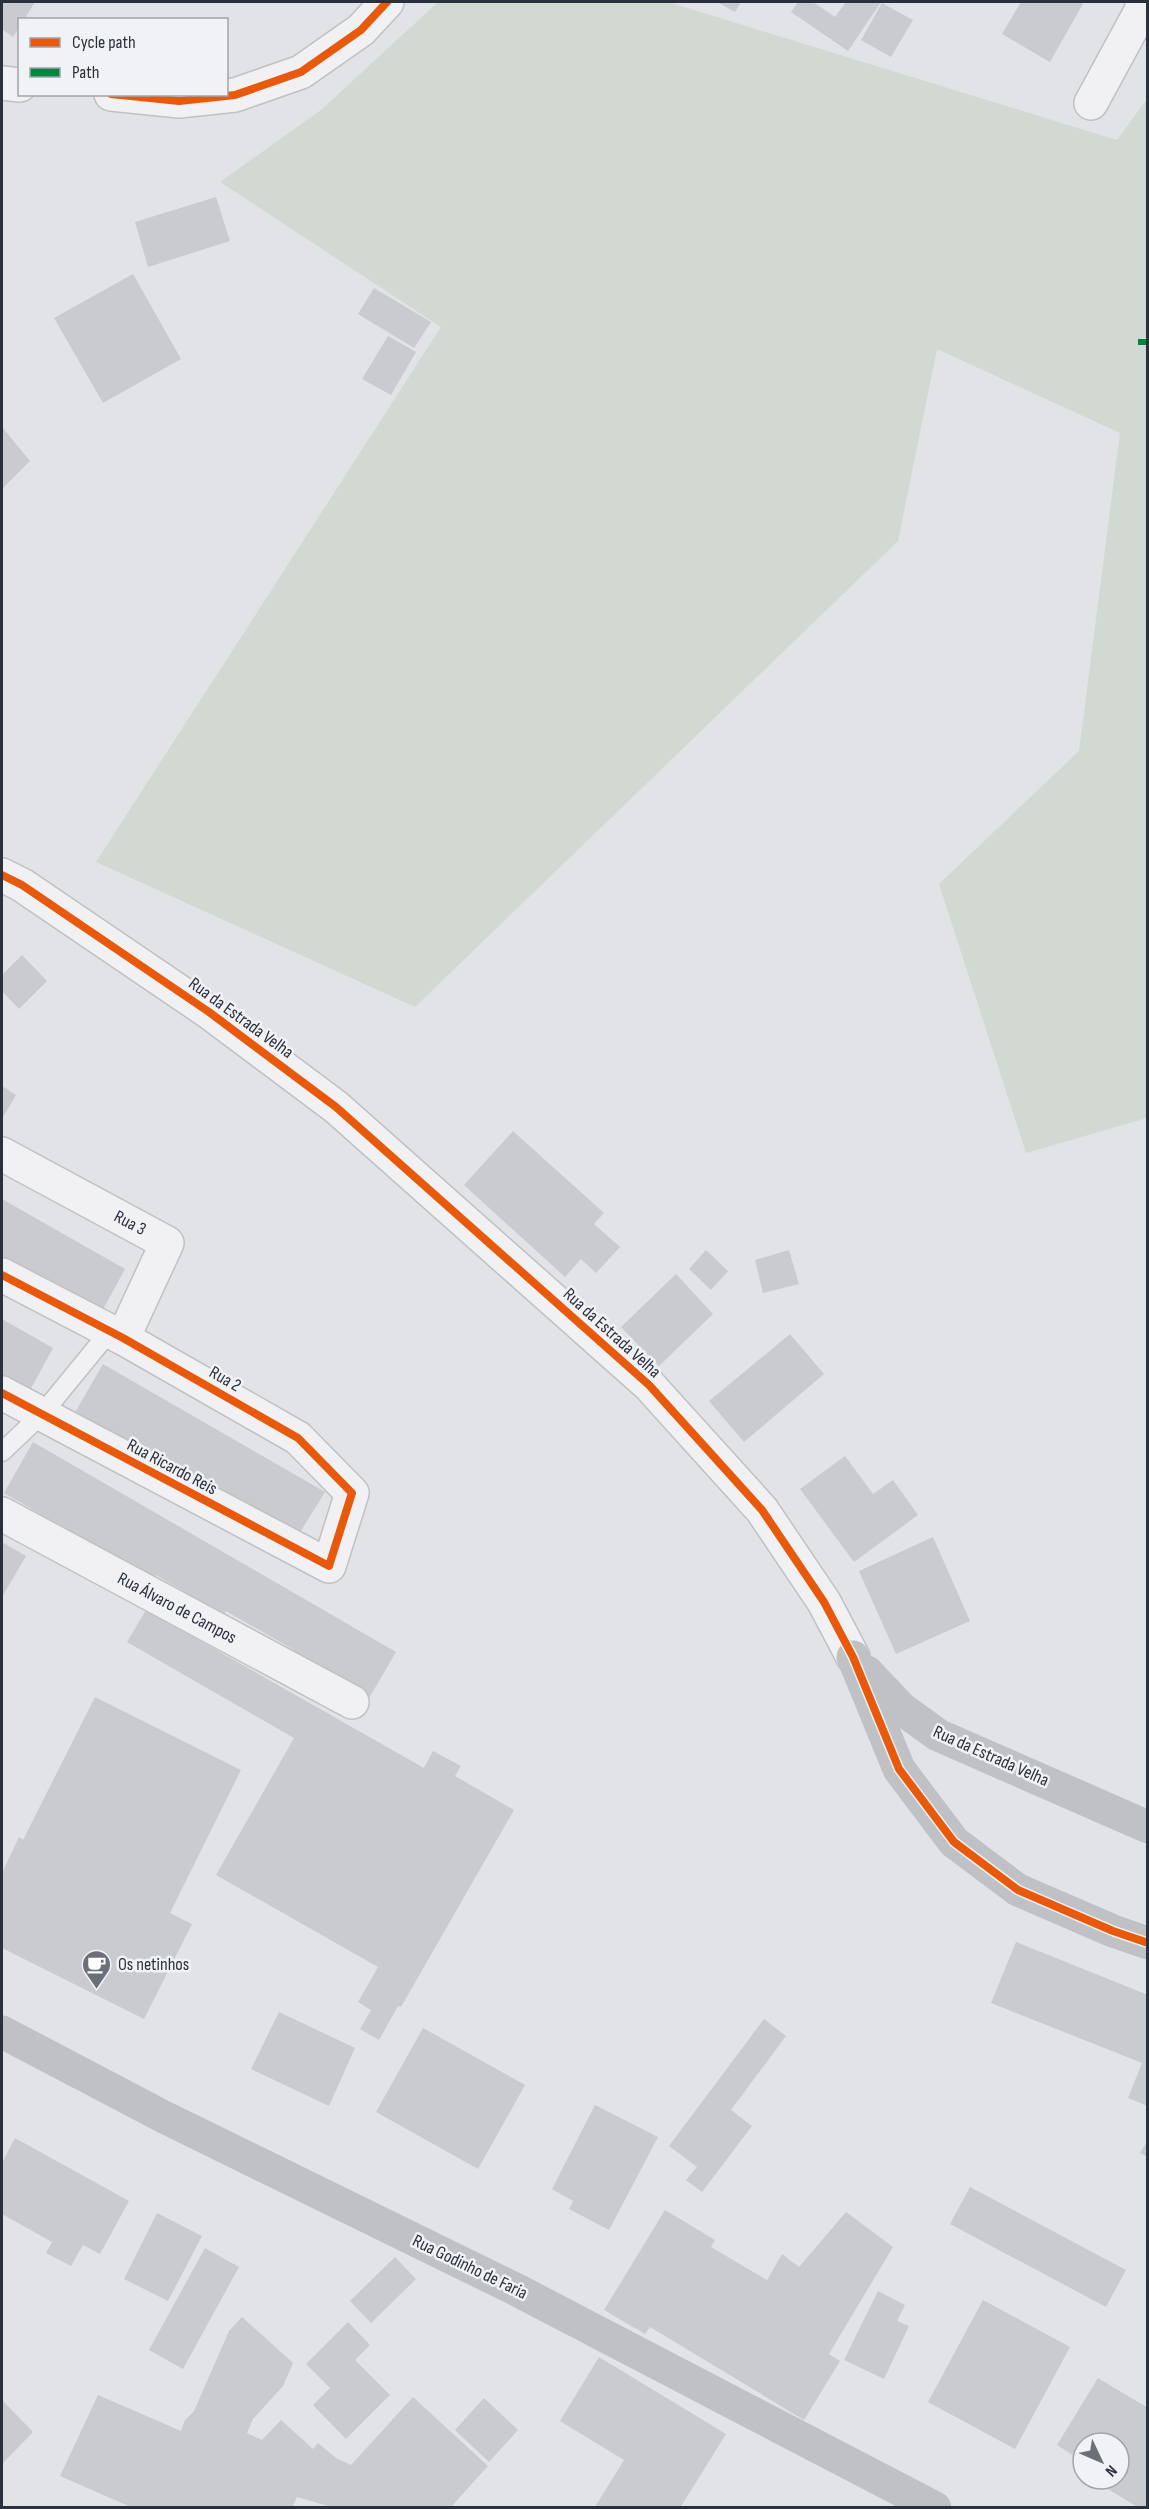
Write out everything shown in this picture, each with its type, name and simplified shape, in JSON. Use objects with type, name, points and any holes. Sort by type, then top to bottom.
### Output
[{"type":"main road","name":"Rua da Estrada Velha","points":[[853,1657],[903,1709],[938,1735],[1148,1827]]},
{"type":"main road","name":"Rua da Estrada Velha","points":[[853,1657],[899,1769],[954,1842],[1018,1890],[1113,1931],[1148,1943]]},
{"type":"main road","name":"Rua Godinho de Faria","points":[[2,2032],[164,2117],[515,2289],[935,2508]]},
{"type":"street","points":[[228,96],[301,72],[361,30],[387,2]]},
{"type":"street","points":[[1091,103],[1142,9],[1142,2]]},
{"type":"street","points":[[2,84],[18,85]]},
{"type":"street","points":[[130,96],[179,101],[226,96]]},
{"type":"street","name":"Rua da Estrada Velha","points":[[2,875],[22,885],[209,1012],[336,1107],[649,1385],[762,1510],[824,1602],[853,1657]]},
{"type":"street","name":"Rua 3","points":[[2,1154],[167,1243],[117,1335]]},
{"type":"street","name":"Rua 2","points":[[2,1275],[117,1335],[298,1437],[352,1493],[329,1566]]},
{"type":"street","name":"Rua Ricardo Reis","points":[[2,1393],[329,1566]]},
{"type":"street","name":"Rua Álvaro de Campos","points":[[2,1514],[352,1702]]},
{"type":"lane","points":[[2,1452],[42,1414],[117,1335]]},
{"type":"shaded area","points":[[438,2],[668,2],[1117,140],[1147,99],[1147,1118],[1026,1153],[939,884],[1079,751],[1120,433],[937,349],[898,541],[415,1007],[96,862],[441,327],[220,182],[321,110]]},
{"type":"building","points":[[2,2],[35,2],[25,18],[18,18],[18,29],[13,37],[2,29]]},
{"type":"building","points":[[717,2],[741,2],[735,12]]},
{"type":"building","points":[[798,2],[813,2],[835,17],[846,2],[881,2],[848,51],[791,12]]},
{"type":"building","points":[[1021,2],[1084,2],[1050,62],[1002,34]]},
{"type":"building","points":[[882,3],[913,20],[891,57],[861,40]]},
{"type":"building","points":[[216,197],[230,241],[148,267],[135,222]]},
{"type":"building","points":[[133,274],[181,359],[103,403],[54,318]]},
{"type":"building","points":[[374,288],[431,322],[414,348],[358,314]]},
{"type":"building","points":[[388,336],[416,352],[391,395],[362,379]]},
{"type":"building","points":[[2,427],[30,461],[2,489]]},
{"type":"building","points":[[22,955],[47,981],[19,1009],[2,991],[2,975]]},
{"type":"building","points":[[2,1086],[16,1095],[2,1119]]},
{"type":"building","points":[[513,1131],[604,1213],[594,1224],[620,1247],[596,1273],[581,1259],[565,1277],[464,1185]]},
{"type":"building","points":[[2,1199],[125,1269],[100,1315],[2,1259]]},
{"type":"building","points":[[706,1250],[728,1271],[711,1290],[689,1269]]},
{"type":"building","points":[[789,1250],[799,1284],[763,1293],[755,1260]]},
{"type":"building","points":[[676,1274],[713,1314],[659,1366],[621,1327]]},
{"type":"building","points":[[2,1319],[53,1348],[29,1392],[2,1377]]},
{"type":"building","points":[[790,1334],[824,1374],[744,1442],[709,1401]]},
{"type":"building","points":[[103,1364],[325,1492],[299,1534],[227,1492],[222,1502],[73,1416]]},
{"type":"building","points":[[33,1442],[396,1652],[365,1705],[288,1661],[294,1650],[226,1611],[219,1623],[186,1604],[192,1596],[156,1575],[153,1579],[4,1493]]},
{"type":"building","points":[[845,1456],[873,1494],[893,1480],[918,1515],[854,1562],[800,1489]]},
{"type":"building","points":[[933,1537],[970,1621],[896,1654],[859,1571]]},
{"type":"building","points":[[2,1542],[26,1556],[2,1597]]},
{"type":"building","points":[[146,1610],[424,1768],[433,1751],[461,1766],[455,1776],[514,1810],[401,2007],[398,2006],[379,2040],[360,2029],[371,2010],[358,2002],[378,1967],[216,1875],[294,1738],[127,1642]]},
{"type":"building","points":[[95,1697],[241,1770],[170,1913],[192,1924],[144,2019],[2,1948],[2,1873],[19,1837],[23,1840]]},
{"type":"building","points":[[1016,1942],[1148,1995],[1148,2106],[1128,2098],[1142,2063],[991,2003]]},
{"type":"building","points":[[279,2012],[355,2048],[329,2106],[251,2069]]},
{"type":"building","points":[[764,2019],[786,2036],[731,2110],[752,2126],[702,2192],[686,2180],[697,2167],[669,2146]]},
{"type":"building","points":[[423,2028],[525,2085],[478,2169],[376,2112]]},
{"type":"building","points":[[595,2105],[658,2137],[609,2230],[569,2209],[573,2201],[552,2189]]},
{"type":"building","points":[[15,2138],[129,2201],[100,2254],[83,2245],[71,2266],[46,2253],[52,2242],[2,2214],[2,2163]]},
{"type":"building","points":[[1148,2140],[1148,2157],[1140,2153]]},
{"type":"building","points":[[970,2187],[1126,2270],[1106,2307],[950,2224]]},
{"type":"building","points":[[665,2210],[715,2240],[711,2247],[767,2280],[782,2254],[799,2267],[846,2212],[893,2247],[829,2354],[840,2361],[804,2420],[650,2327],[645,2334],[604,2310]]},
{"type":"building","points":[[157,2213],[202,2236],[168,2301],[124,2279]]},
{"type":"building","points":[[205,2248],[239,2267],[183,2369],[149,2350]]},
{"type":"building","points":[[395,2257],[416,2279],[371,2323],[350,2301]]},
{"type":"building","points":[[878,2291],[905,2305],[897,2321],[909,2326],[884,2379],[844,2360]]},
{"type":"building","points":[[983,2300],[1070,2347],[1015,2449],[928,2402]]},
{"type":"building","points":[[242,2317],[293,2363],[283,2386],[253,2419],[247,2433],[262,2440],[281,2420],[313,2449],[318,2443],[336,2458],[351,2465],[413,2397],[488,2466],[450,2508],[335,2508],[297,2497],[292,2508],[133,2508],[60,2476],[98,2395],[181,2431],[185,2420],[194,2411],[229,2331]]},
{"type":"building","points":[[348,2322],[370,2345],[355,2360],[390,2395],[346,2439],[313,2405],[330,2388],[306,2364]]},
{"type":"building","points":[[599,2357],[726,2434],[680,2508],[595,2507],[624,2460],[560,2421]]},
{"type":"building","points":[[1098,2378],[1148,2408],[1148,2508],[1139,2508],[1111,2491],[1131,2491],[1131,2431],[1071,2431],[1071,2454],[1057,2445]]},
{"type":"building","points":[[484,2398],[518,2430],[489,2462],[455,2430]]},
{"type":"building","points":[[2,2400],[33,2432],[2,2464]]},
{"type":"marked path","points":[[1138,342],[1148,342]]},
{"type":"cycle path","points":[[228,96],[301,72],[361,30],[387,2]]},
{"type":"cycle path","points":[[130,96],[179,101],[226,96]]},
{"type":"cycle path","points":[[2,875],[22,885],[209,1012],[336,1107],[649,1385],[762,1510],[824,1602],[853,1657],[899,1769],[954,1842],[1018,1890],[1113,1931],[1148,1943]]},
{"type":"cycle path","points":[[2,1275],[123,1338],[298,1438],[352,1493],[329,1566],[2,1393]]},
{"type":"place","name":"Os netinhos","points":[[97,1990]]}]
